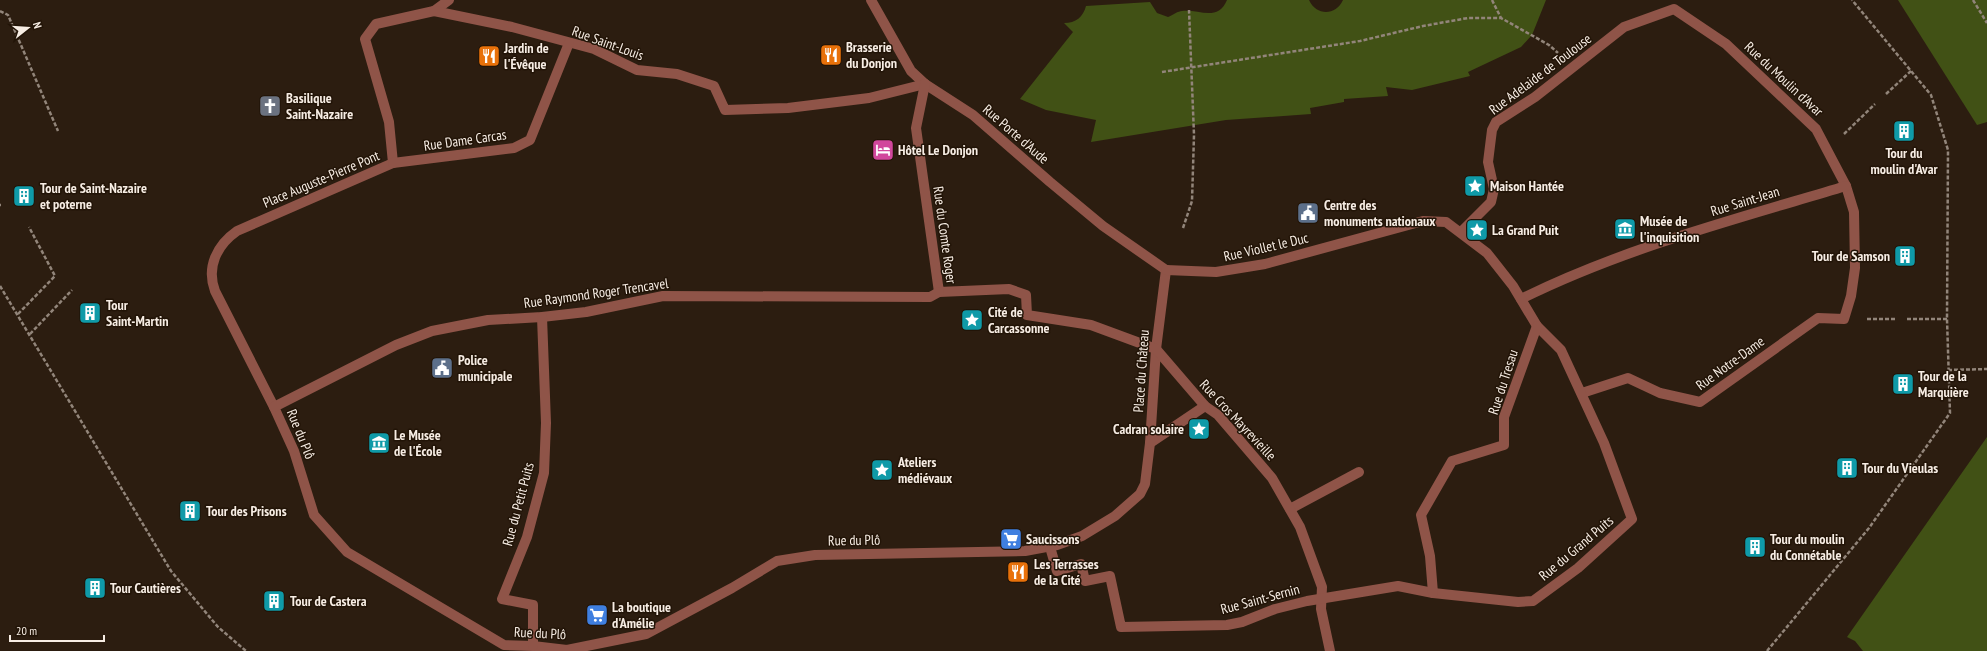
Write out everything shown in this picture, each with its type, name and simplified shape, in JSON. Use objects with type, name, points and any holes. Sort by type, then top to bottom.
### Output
[{"type":"street","points":[[434,10],[450,0]]},
{"type":"street","name":"Rue Porte d'Aude","points":[[871,0],[911,71],[924,84],[973,115],[1097,221],[1166,270]]},
{"type":"street","name":"Rue Adelaide de Toulouse","points":[[1461,232],[1491,202],[1494,189],[1488,162],[1492,130],[1496,122],[1535,97],[1624,27],[1674,9],[1688,17]]},
{"type":"street","name":"Rue Saint-Louis","points":[[434,10],[512,26],[594,49],[637,70],[677,74],[714,86],[725,110],[788,108],[869,98],[924,84]]},
{"type":"street","name":"Place Auguste-Pierre Pont","points":[[219,297],[212,280],[213,264],[216,254],[229,237],[248,225],[393,163],[389,122],[365,39],[376,24],[434,10]]},
{"type":"street","name":"Rue du Moulin d'Avar","points":[[1688,17],[1726,44],[1816,129],[1846,186],[1854,212],[1855,268],[1851,296],[1844,318]]},
{"type":"street","name":"Rue Dame Carcas","points":[[393,163],[514,148],[530,140],[569,43]]},
{"type":"street","name":"Rue du Comte Roger","points":[[924,84],[916,128],[939,292],[1009,289],[1026,295],[1027,315],[1091,325],[1156,349]]},
{"type":"street","name":"Rue Saint-Jean","points":[[1521,299],[1598,265],[1657,242],[1846,186]]},
{"type":"street","name":"Rue Viollet le Duc","points":[[1166,270],[1216,272],[1265,264],[1423,221],[1446,222],[1461,232]]},
{"type":"street","name":"Rue du Grand Puits","points":[[1322,598],[1398,586],[1433,593],[1518,602],[1533,600],[1578,568],[1632,519],[1604,443],[1561,350],[1537,326],[1521,299],[1487,254],[1461,232]]},
{"type":"street","name":"Place du Château","points":[[1050,546],[1082,536],[1115,516],[1140,494],[1145,484],[1145,474],[1150,443],[1156,349],[1166,270]]},
{"type":"street","name":"Rue Raymond Roger Trencavel","points":[[274,407],[396,345],[432,331],[488,320],[542,317],[586,312],[663,296],[930,296],[939,292]]},
{"type":"street","name":"Rue du Plô","points":[[219,297],[274,407],[294,451],[314,515],[347,552],[504,646],[533,646],[567,650],[646,634],[732,588],[777,561],[815,555],[1025,551],[1050,546]]},
{"type":"street","name":"Rue du Petit Puits","points":[[533,646],[533,605],[502,599],[527,537],[544,472],[546,423],[542,317]]},
{"type":"street","name":"Rue Notre-Dame","points":[[1582,393],[1628,378],[1660,393],[1700,402],[1818,318],[1844,318]]},
{"type":"street","name":"Rue du Tresau","points":[[1433,593],[1430,556],[1421,515],[1452,461],[1504,445],[1504,417],[1537,326]]},
{"type":"street","name":"Rue Cros Mayrevieille","points":[[1156,349],[1204,406],[1218,415],[1272,478],[1290,509],[1300,527],[1322,587],[1321,609],[1330,651]]},
{"type":"street","points":[[1150,443],[1204,406]]},
{"type":"street","points":[[1290,509],[1359,472]]},
{"type":"street","name":"Rue Saint-Sernin","points":[[1050,546],[1057,571],[1082,564],[1085,581],[1110,576],[1122,627],[1227,625],[1242,622],[1275,609],[1322,598]]},
{"type":"path","points":[[1492,0],[1501,18]]},
{"type":"path","points":[[1767,651],[1869,528],[1950,413],[1947,319],[1948,150],[1931,95],[1852,0]]},
{"type":"path","points":[[1973,0],[1987,23]]},
{"type":"path","points":[[1183,228],[1192,201],[1194,126],[1189,10]]},
{"type":"path","points":[[0,11],[8,15],[58,131]]},
{"type":"path","points":[[1162,72],[1360,41],[1423,26],[1468,18],[1501,18],[1549,45],[1573,66]]},
{"type":"path","points":[[1886,94],[1911,71]]},
{"type":"path","points":[[1827,150],[1875,104]]},
{"type":"path","points":[[18,314],[55,276],[29,227]]},
{"type":"path","points":[[0,286],[171,571],[218,627],[246,651]]},
{"type":"path","points":[[30,334],[72,290]]},
{"type":"path","points":[[1844,318],[1895,319]]},
{"type":"path","points":[[1907,318],[1947,319]]},
{"type":"path","points":[[1948,370],[1987,369]]},
{"type":"green space","points":[[1227,0],[1309,0],[1316,9],[1326,12],[1336,9],[1343,0],[1546,0],[1532,35],[1521,47],[1468,72],[1470,76],[1412,90],[1386,87],[1388,96],[1344,99],[1344,102],[1310,108],[1311,114],[1226,120],[1091,142],[1096,120],[1046,110],[1020,99],[1073,32],[1064,23],[1072,22],[1078,19],[1086,6],[1150,2],[1157,13],[1168,17],[1182,11],[1213,13],[1219,11]]},
{"type":"green space","points":[[1898,0],[1987,0],[1987,122],[1977,125]]},
{"type":"green space","points":[[1987,437],[1987,651],[1863,651],[1855,641],[1847,637]]},
{"type":"place","name":"Brasserie du Donjon","points":[[831,55]]},
{"type":"place","name":"Jardin de l'Évêque","points":[[489,56]]},
{"type":"place","name":"Basilique Saint-Nazaire","points":[[270,106]]},
{"type":"place","name":"Tour du moulin d'Avar","points":[[1904,131]]},
{"type":"place","name":"Hôtel Le Donjon","points":[[883,150]]},
{"type":"place","name":"Maison Hantée","points":[[1475,186]]},
{"type":"place","name":"Tour de Saint-Nazaire et poterne","points":[[24,196]]},
{"type":"place","name":"Centre des monuments nationaux","points":[[1308,213]]},
{"type":"place","name":"Musée de l'inquisition","points":[[1625,229]]},
{"type":"place","name":"La Grand Puit","points":[[1477,230]]},
{"type":"place","name":"Tour de Samson","points":[[1905,256]]},
{"type":"place","name":"Tour Saint-Martin","points":[[90,313]]},
{"type":"place","name":"Cité de Carcassonne","points":[[972,320]]},
{"type":"place","name":"Police municipale","points":[[442,368]]},
{"type":"place","name":"Tour de la Marquière","points":[[1903,384]]},
{"type":"place","name":"Cadran solaire","points":[[1199,429]]},
{"type":"place","name":"Le Musée de l'École","points":[[379,443]]},
{"type":"place","name":"Tour du Vieulas","points":[[1847,468]]},
{"type":"place","name":"Ateliers médiévaux","points":[[882,470]]},
{"type":"place","name":"Tour des Prisons","points":[[190,511]]},
{"type":"place","name":"Saucissons","points":[[1011,539]]},
{"type":"place","name":"Tour du moulin du Connétable","points":[[1755,547]]},
{"type":"place","name":"Les Terrasses de la Cité","points":[[1018,572]]},
{"type":"place","name":"Tour Cautières","points":[[95,588]]},
{"type":"place","name":"Tour de Castera","points":[[274,601]]},
{"type":"place","name":"La boutique d'Amélie","points":[[597,615]]}]
